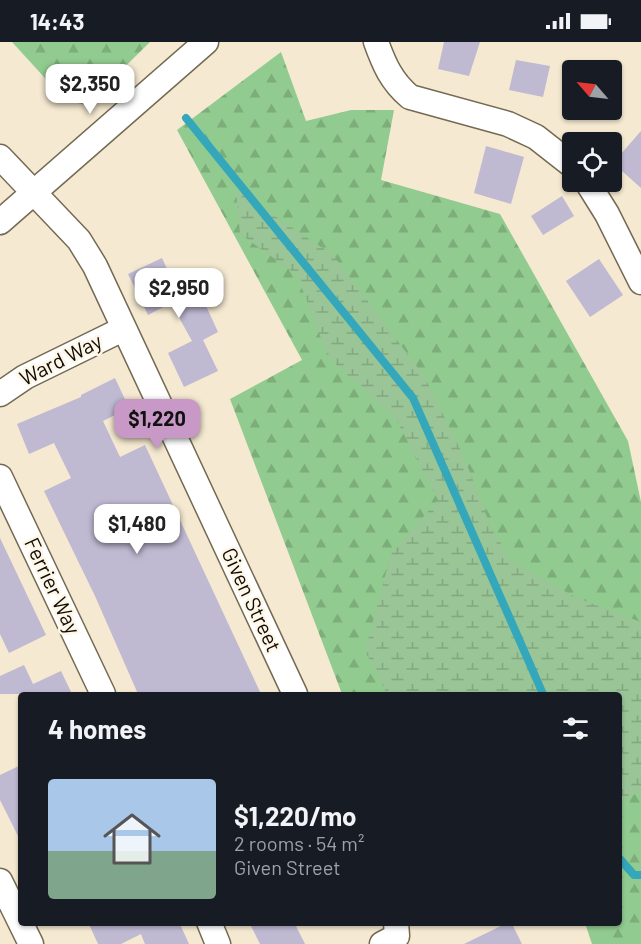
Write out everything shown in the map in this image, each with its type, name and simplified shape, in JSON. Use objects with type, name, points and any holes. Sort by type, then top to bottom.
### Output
[{"type":"street","points":[[0,222],[206,42]]},
{"type":"street","points":[[376,42],[385,67],[397,87],[410,97],[508,124],[536,137],[562,157]]},
{"type":"street","name":"Given Street","points":[[0,157],[78,240],[95,266],[294,692]]},
{"type":"street","points":[[594,192],[641,282]]},
{"type":"street","name":"Ward Way","points":[[0,394],[25,377],[123,329]]},
{"type":"street","name":"Ferrier Way","points":[[0,477],[102,692]]},
{"type":"street","points":[[0,881],[18,918]]},
{"type":"street","points":[[22,926],[31,944]]},
{"type":"street","points":[[211,926],[218,944]]},
{"type":"street","points":[[382,944],[397,936],[396,926]]},
{"type":"green space","points":[[12,42],[150,42],[86,105],[65,100]]},
{"type":"green space","points":[[281,52],[306,121],[351,110],[394,110],[381,180],[500,214],[628,441],[641,502],[641,944],[592,944],[586,926],[622,926],[622,692],[341,692],[230,399],[302,360],[177,130]]},
{"type":"green space","points":[[236,190],[333,255],[424,376],[464,457],[489,522],[510,560],[575,597],[641,622],[641,792],[622,799],[622,692],[386,692],[365,651],[391,554],[438,500],[396,419],[328,357],[297,275],[240,234]]},
{"type":"building","points":[[444,42],[480,42],[469,76],[438,69]]},
{"type":"building","points":[[516,60],[550,66],[543,97],[509,90]]},
{"type":"building","points":[[641,131],[641,188],[622,171],[622,153]]},
{"type":"building","points":[[486,146],[524,157],[511,204],[474,193]]},
{"type":"building","points":[[562,196],[574,216],[543,235],[531,216]]},
{"type":"building","points":[[162,258],[176,288],[183,284],[187,291],[197,286],[218,332],[203,340],[218,371],[184,387],[168,353],[192,341],[171,303],[148,315],[128,274]]},
{"type":"building","points":[[599,259],[623,295],[590,317],[566,281]]},
{"type":"building","points":[[115,378],[129,408],[103,421],[120,457],[145,445],[260,692],[137,692],[95,596],[44,491],[71,478],[54,443],[29,454],[17,424],[81,397]]},
{"type":"building","points":[[0,538],[46,635],[9,653],[0,634]]},
{"type":"building","points":[[24,665],[33,684],[61,671],[71,692],[0,694],[0,676]]},
{"type":"building","points":[[18,766],[18,836],[0,800],[0,775]]},
{"type":"building","points":[[90,926],[181,926],[189,944],[145,944],[141,934],[121,944],[98,944]]},
{"type":"building","points":[[251,926],[296,926],[305,944],[260,944]]},
{"type":"building","points":[[501,926],[513,926],[522,944],[464,944]]},
{"type":"waterway","points":[[186,118],[413,398],[542,692]]},
{"type":"waterway","points":[[622,861],[634,875],[641,875]]}]
